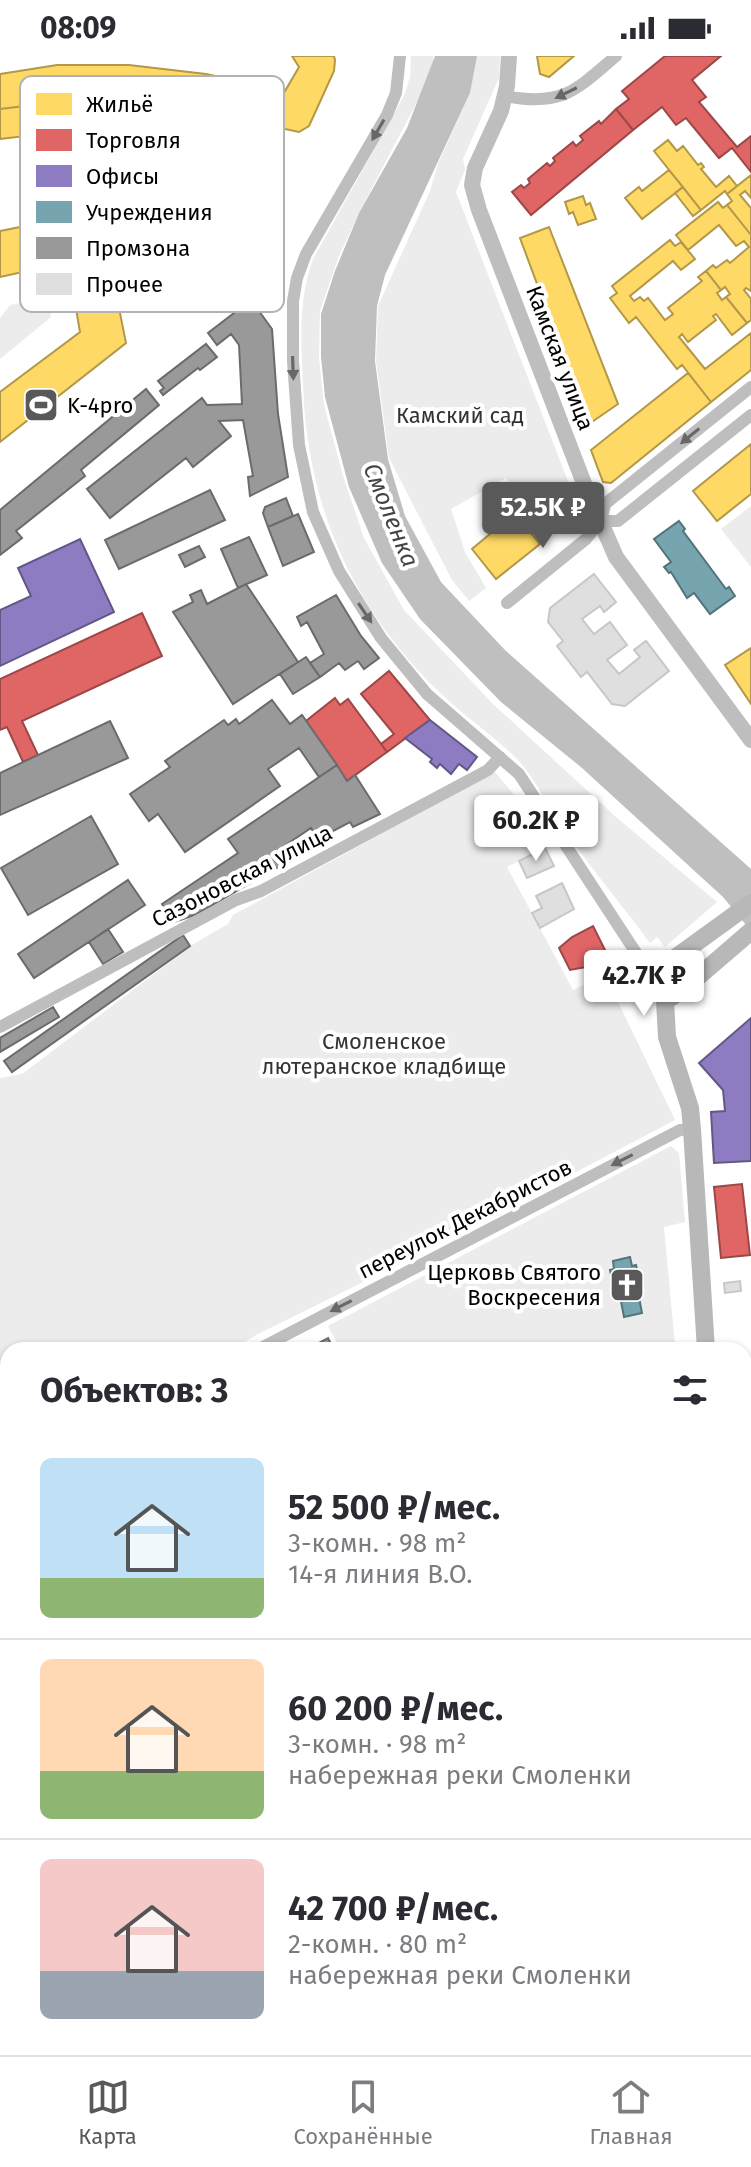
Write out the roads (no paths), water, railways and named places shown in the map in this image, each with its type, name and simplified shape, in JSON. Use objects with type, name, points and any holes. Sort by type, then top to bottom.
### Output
[{"type":"main road","points":[[705,1342],[690,1108],[667,1037],[664,982],[675,958],[699,938],[744,909]]},
{"type":"main road","points":[[667,1000],[751,931]]},
{"type":"street","points":[[400,56],[396,93],[387,115],[306,254],[297,278],[292,345],[299,445],[309,499],[321,535],[357,602],[381,638],[427,694],[519,774],[667,1000]]},
{"type":"street","name":"Камская улица","points":[[509,56],[505,96],[475,168],[472,185],[479,210],[616,557],[751,740]]},
{"type":"street","points":[[505,96],[536,102],[551,100],[586,82],[616,56]]},
{"type":"street","points":[[507,603],[586,539],[601,521],[605,504],[751,387]]},
{"type":"street","points":[[601,521],[618,521],[751,415]]},
{"type":"street","name":"Сазоновская улица","points":[[0,1027],[236,900],[261,891],[488,770],[500,757]]},
{"type":"street","name":"переулок Декабристов","points":[[272,1342],[680,1130],[692,1129]]},
{"type":"water","name":"Смоленка","points":[[435,56],[477,56],[470,93],[385,275],[377,306],[375,361],[388,459],[405,516],[441,582],[505,650],[751,869],[751,931],[723,897],[582,768],[501,702],[420,619],[382,563],[349,487],[325,397],[321,314],[359,213],[407,128]]},
{"type":"place","name":"K-4pro","points":[[41,405]]},
{"type":"place","name":"Церковь Святого Воскресения","points":[[627,1285]]},
{"type":"park label","name":"Камский сад","points":[[460,415]]},
{"type":"park label","name":"Смоленское лютеранское кладбище","points":[[384,1054]]}]
